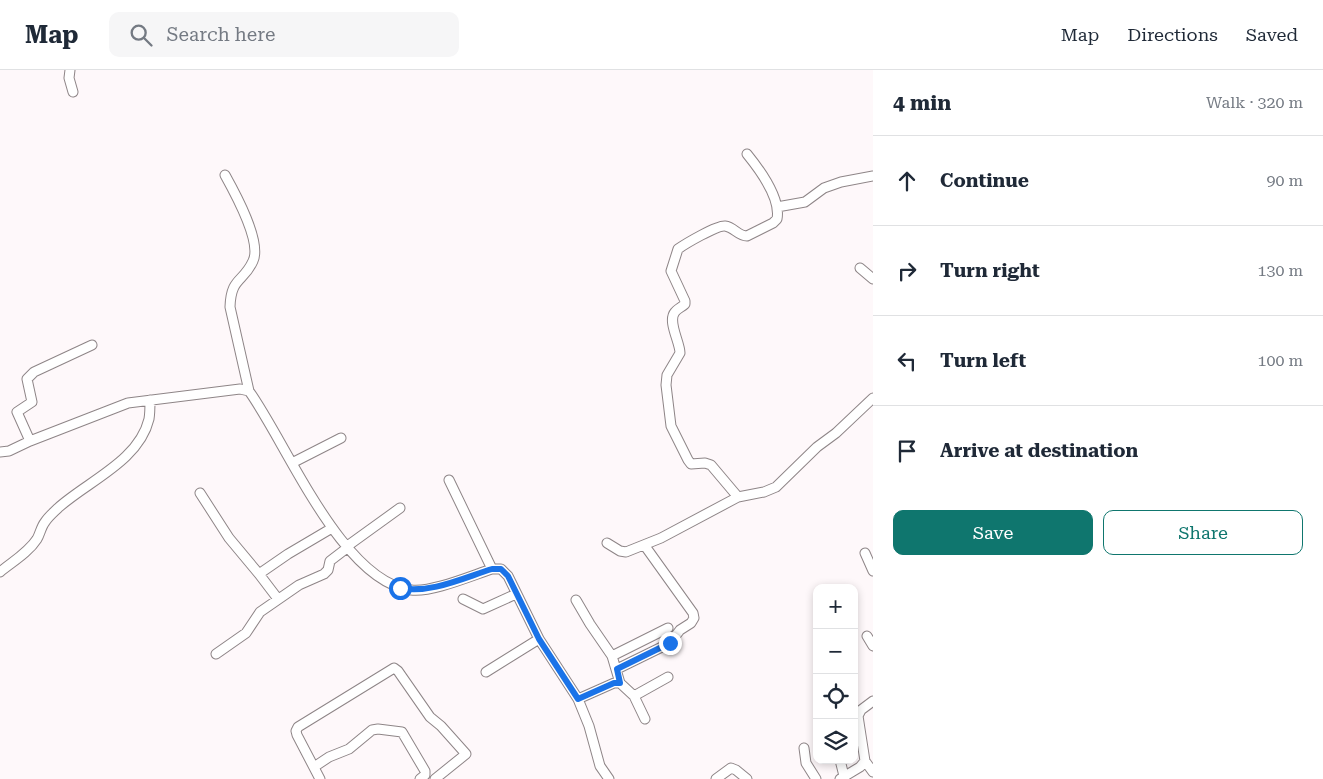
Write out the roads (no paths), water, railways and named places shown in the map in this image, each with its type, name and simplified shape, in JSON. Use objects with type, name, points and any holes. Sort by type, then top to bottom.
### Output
[{"type":"street","points":[[70,70],[69,78],[73,92]]},
{"type":"street","points":[[738,497],[711,465],[691,464],[688,460],[671,426],[666,380],[680,353],[673,327],[673,316],[675,311],[685,304],[671,271],[676,254],[682,246],[720,226],[730,228],[743,236],[747,236],[773,224],[777,219],[777,207],[764,177],[747,154]]},
{"type":"street","points":[[225,175],[239,200],[256,244],[254,260],[236,282],[230,293],[230,307],[249,391],[332,528],[347,548],[371,572],[388,584],[414,591],[432,588],[492,569],[501,569],[508,576],[539,639],[578,699],[590,726],[600,766],[609,779]]},
{"type":"street","points":[[777,207],[805,202],[824,188],[841,182],[873,176]]},
{"type":"street","points":[[860,268],[873,279]]},
{"type":"street","points":[[30,441],[17,412],[32,402],[27,379],[34,372],[92,346]]},
{"type":"street","points":[[0,452],[9,451],[128,403],[240,389],[249,391]]},
{"type":"street","points":[[607,543],[620,551],[626,552],[645,546],[738,497],[764,492],[776,487],[817,447],[836,433],[873,398]]},
{"type":"street","points":[[0,572],[30,548],[40,534],[45,522],[58,508],[86,485],[120,462],[132,450],[144,432],[149,419],[150,400]]},
{"type":"street","points":[[292,463],[341,438]]},
{"type":"street","points":[[449,480],[492,569]]},
{"type":"street","points":[[200,492],[229,538],[278,599]]},
{"type":"street","points":[[216,654],[246,633],[257,614],[303,583],[324,574],[328,570],[330,562],[400,508]]},
{"type":"street","points":[[259,574],[332,528]]},
{"type":"street","points":[[617,669],[670,643],[680,630],[691,623],[694,618],[693,613],[645,546]]},
{"type":"street","points":[[865,553],[873,571]]},
{"type":"street","points":[[463,599],[483,609],[516,594]]},
{"type":"street","points":[[576,600],[612,656],[620,683],[634,696],[645,719]]},
{"type":"street","points":[[612,656],[668,628]]},
{"type":"street","points":[[867,636],[873,646]]},
{"type":"street","points":[[486,672],[539,639]]},
{"type":"street","points":[[320,779],[296,731],[298,727],[394,668],[430,717],[466,754],[435,779]]},
{"type":"street","points":[[634,696],[668,677]]},
{"type":"street","points":[[578,699],[614,683],[620,683]]},
{"type":"street","points":[[858,707],[873,701]]},
{"type":"street","points":[[858,719],[865,761],[873,772]]},
{"type":"street","points":[[314,767],[329,757],[349,749],[372,730],[399,730],[405,735],[425,771],[425,775],[420,779]]},
{"type":"street","points":[[804,748],[806,763],[816,779]]},
{"type":"street","points":[[840,764],[842,778],[865,761]]},
{"type":"street","points":[[716,779],[731,768],[747,779]]}]
